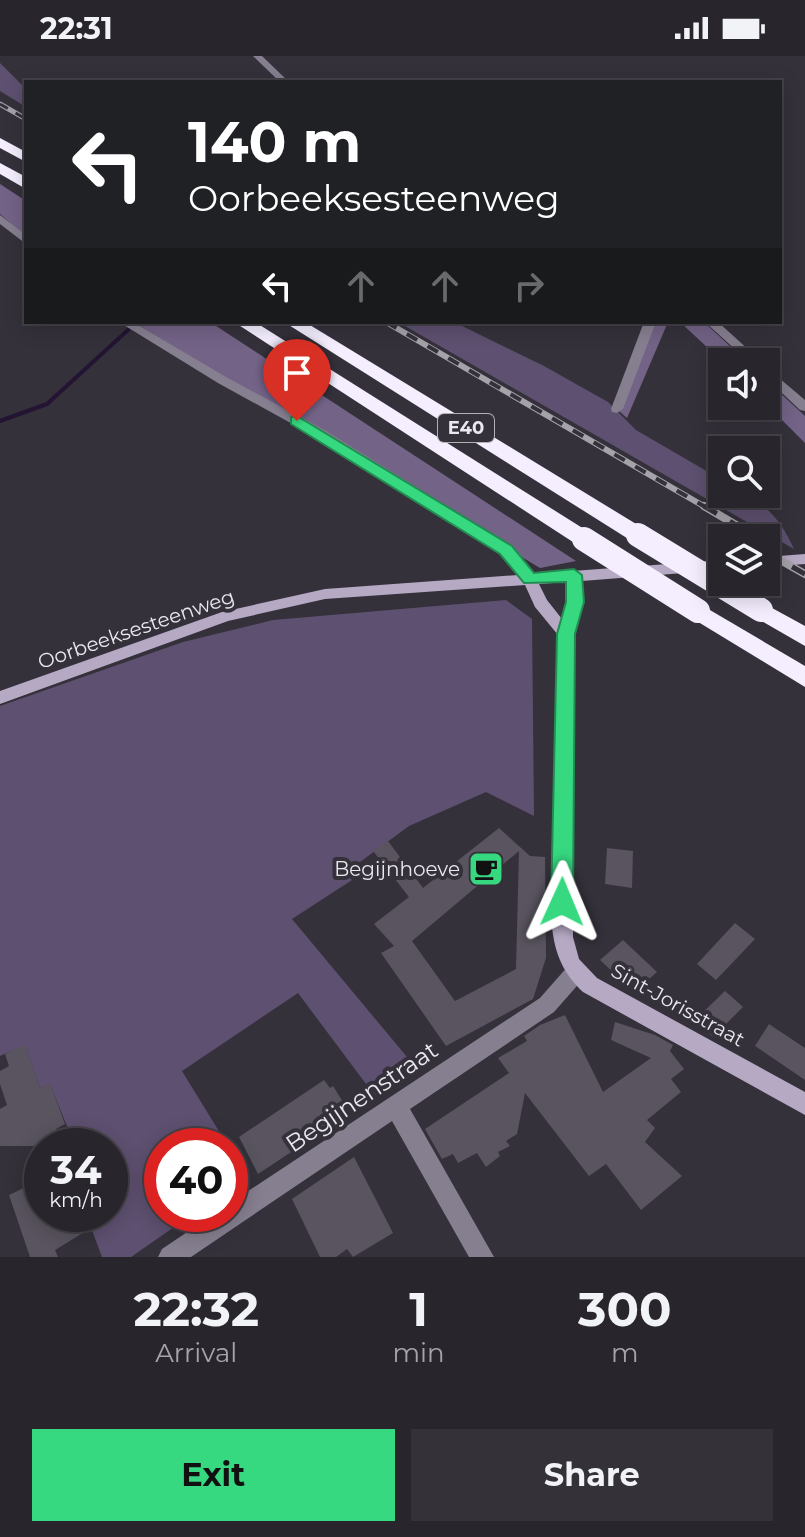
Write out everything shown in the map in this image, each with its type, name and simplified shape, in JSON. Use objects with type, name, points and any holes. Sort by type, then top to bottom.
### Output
[{"type":"highway","points":[[0,142],[24,157]]},
{"type":"highway","points":[[0,167],[24,183]]},
{"type":"highway","name":"E40","points":[[246,324],[805,678]]},
{"type":"highway","name":"E40","points":[[296,324],[805,637]]},
{"type":"street","points":[[257,56],[283,80]]},
{"type":"street","points":[[0,218],[24,239]]},
{"type":"street","points":[[128,324],[321,434],[506,550],[530,579],[540,603],[566,634]]},
{"type":"street","points":[[617,409],[649,324]]},
{"type":"street","points":[[713,324],[740,348]]},
{"type":"street","points":[[780,384],[805,407]]},
{"type":"street","points":[[780,561],[805,559]]},
{"type":"street","name":"Oorbeeksesteenweg","points":[[0,698],[177,632],[325,594],[708,566]]},
{"type":"street","points":[[574,575],[575,602],[566,634],[562,927],[564,954],[576,972]]},
{"type":"street","name":"Sint-Jorisstraat","points":[[576,972],[590,985],[805,1104]]},
{"type":"street","name":"Begijnenstraat","points":[[170,1257],[547,1005],[576,972]]},
{"type":"street","points":[[395,1105],[482,1257]]},
{"type":"shaded area","points":[[0,63],[24,87],[24,106],[0,91]]},
{"type":"shaded area","points":[[0,184],[24,200],[24,235],[0,214]]},
{"type":"shaded area","points":[[136,324],[213,324],[576,561],[540,568]]},
{"type":"shaded area","points":[[401,324],[458,324],[608,402],[636,430],[708,472],[708,500]]},
{"type":"shaded area","points":[[654,324],[667,324],[627,418],[619,411]]},
{"type":"shaded area","points":[[682,324],[706,324],[732,348],[708,348]]},
{"type":"shaded area","points":[[780,393],[805,416],[805,443],[780,418]]},
{"type":"shaded area","points":[[722,508],[766,508],[782,526],[794,549],[780,541],[780,524],[750,524]]},
{"type":"shaded area","points":[[506,600],[532,619],[534,816],[486,792],[409,826],[345,873],[352,880],[292,919],[417,1069],[375,1096],[298,993],[182,1071],[217,1128],[144,1128],[144,1232],[167,1232],[131,1257],[102,1257],[93,1232],[128,1232],[128,1128],[68,1128],[50,1084],[40,1088],[25,1045],[0,1056],[0,706],[183,642],[273,620]]},
{"type":"building","points":[[499,828],[530,856],[545,857],[546,958],[533,999],[446,1046],[381,953],[394,946],[374,924],[409,897],[373,851],[388,841],[423,888]],"holes":[[[519,851],[516,969],[455,1001],[412,941]]]},
{"type":"building","points":[[607,848],[633,851],[632,888],[605,884]]},
{"type":"building","points":[[735,923],[755,939],[716,980],[697,964]]},
{"type":"building","points":[[623,940],[657,972],[634,992],[600,960]]},
{"type":"building","points":[[725,991],[743,1007],[713,1037],[695,1020]]},
{"type":"building","points":[[565,1015],[603,1092],[651,1058],[611,1040],[615,1022],[655,1035],[673,1045],[670,1051],[684,1069],[671,1079],[681,1092],[647,1120],[655,1128],[645,1142],[682,1176],[641,1210],[606,1164],[589,1176],[525,1093],[517,1134],[506,1141],[510,1146],[498,1152],[500,1156],[486,1167],[477,1153],[458,1163],[453,1154],[442,1159],[425,1129],[509,1073],[498,1058],[527,1041],[524,1036],[540,1025]]},
{"type":"building","points":[[769,1024],[805,1048],[805,1080],[755,1046]]},
{"type":"building","points":[[25,1044],[40,1088],[50,1083],[65,1124],[58,1128],[24,1128],[24,1146],[0,1146],[0,1109],[7,1105],[0,1084],[0,1071],[9,1066],[5,1054]]},
{"type":"building","points":[[324,1080],[330,1088],[333,1086],[350,1113],[258,1174],[248,1155],[248,1131]]},
{"type":"building","points":[[354,1157],[393,1233],[353,1257],[347,1249],[336,1257],[320,1257],[292,1199]]},
{"type":"building","points":[[24,1188],[24,1232],[84,1232],[55,1250],[58,1257],[30,1257],[9,1195]]},
{"type":"waterway","points":[[0,421],[47,404],[128,330]]},
{"type":"railway","points":[[0,104],[24,118]]},
{"type":"railway","points":[[389,324],[707,508]]},
{"type":"railway","points":[[704,506],[734,524]]},
{"type":"railway","points":[[780,560],[805,574]]},
{"type":"place","name":"Begijnhoeve","points":[[486,869]]},
{"type":"route","points":[[297,421],[506,550],[530,579],[574,575],[575,602],[566,634],[562,902]]}]
